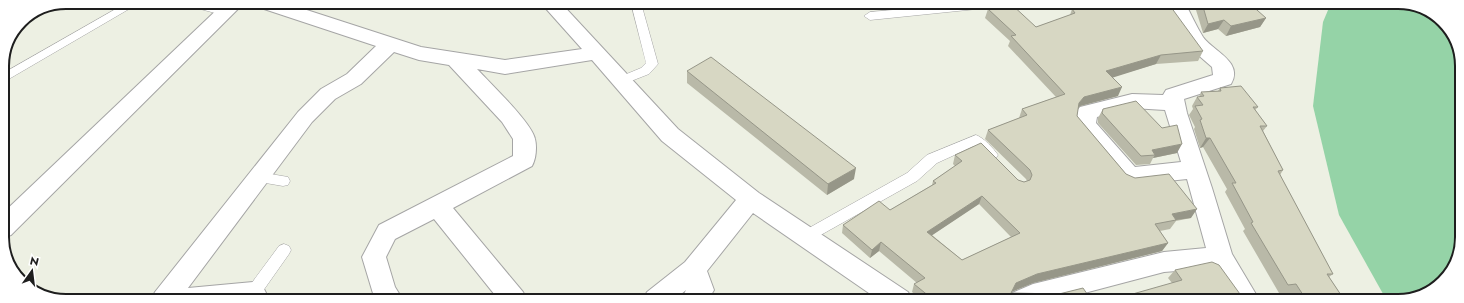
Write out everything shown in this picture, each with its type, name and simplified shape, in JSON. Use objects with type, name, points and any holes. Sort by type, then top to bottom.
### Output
[{"type":"street","points":[[9,222],[229,9]]},
{"type":"street","points":[[283,9],[419,53],[505,67],[597,53]]},
{"type":"street","points":[[556,9],[597,53],[670,136],[751,199],[890,294]]},
{"type":"street","points":[[1179,9],[1196,42],[1222,65],[1224,79],[1173,95],[1221,257],[1243,294]]},
{"type":"street","points":[[169,294],[305,117],[328,94],[354,79],[390,44]]},
{"type":"street","points":[[386,294],[374,257],[387,232],[524,160],[524,138],[508,117],[456,60]]},
{"type":"street","points":[[1175,103],[1132,101],[1087,112],[1086,125],[1130,176],[1195,169]]},
{"type":"street","points":[[663,294],[694,269],[751,199]]},
{"type":"street","points":[[437,206],[509,294]]},
{"type":"street","points":[[1037,294],[1164,262],[1221,257]]},
{"type":"street","points":[[694,269],[701,290],[698,294]]},
{"type":"lane","points":[[9,75],[124,9]]},
{"type":"lane","points":[[621,81],[645,71],[652,64],[638,9]]},
{"type":"lane","points":[[870,16],[945,9]]},
{"type":"lane","points":[[805,237],[912,177],[932,159],[976,140],[998,162]]},
{"type":"lane","points":[[259,177],[283,181]]},
{"type":"lane","points":[[253,294],[284,250]]},
{"type":"green space","points":[[1328,9],[1409,10],[1423,15],[1438,26],[1443,31],[1452,48],[1455,66],[1454,248],[1451,259],[1441,275],[1433,282],[1416,291],[1409,293],[1383,294],[1339,215],[1313,106],[1323,22]]},
{"type":"building","points":[[988,9],[1016,9],[1036,27],[1075,13],[1072,9],[1172,9],[1203,51],[1161,55],[1106,71],[1122,87],[1084,97],[1079,103],[1077,116],[1126,174],[1135,178],[1169,174],[1197,209],[1172,214],[1176,220],[1155,224],[1168,243],[1037,274],[1016,283],[1011,293],[1059,294],[926,294],[914,284],[925,278],[881,242],[872,250],[843,225],[879,201],[890,210],[936,183],[933,181],[962,161],[955,155],[981,143],[1018,180],[1024,182],[1030,180],[1032,175],[1030,170],[988,130],[1027,115],[1022,109],[1065,94],[1011,36],[1016,35]],"holes":[[[982,196],[1020,233],[962,260],[927,232]]]},
{"type":"building","points":[[1204,9],[1256,9],[1266,18],[1231,26],[1224,20],[1208,24]]},
{"type":"building","points":[[711,57],[856,168],[828,184],[687,71]]},
{"type":"building","points":[[1241,86],[1258,107],[1253,107],[1267,126],[1260,126],[1283,170],[1278,171],[1333,274],[1327,274],[1340,294],[1302,294],[1296,284],[1288,285],[1251,223],[1253,222],[1232,183],[1236,183],[1210,138],[1206,138],[1200,120],[1202,119],[1195,106],[1203,105],[1197,97],[1204,96],[1201,92],[1221,91],[1220,88]]},
{"type":"building","points":[[1136,101],[1162,128],[1177,125],[1182,144],[1152,150],[1155,155],[1141,156],[1102,113],[1103,109]]},
{"type":"building","points":[[1212,262],[1219,265],[1240,294],[1133,294],[1182,280],[1175,270]]},
{"type":"building","points":[[1083,288],[1087,294],[1059,294]]}]
